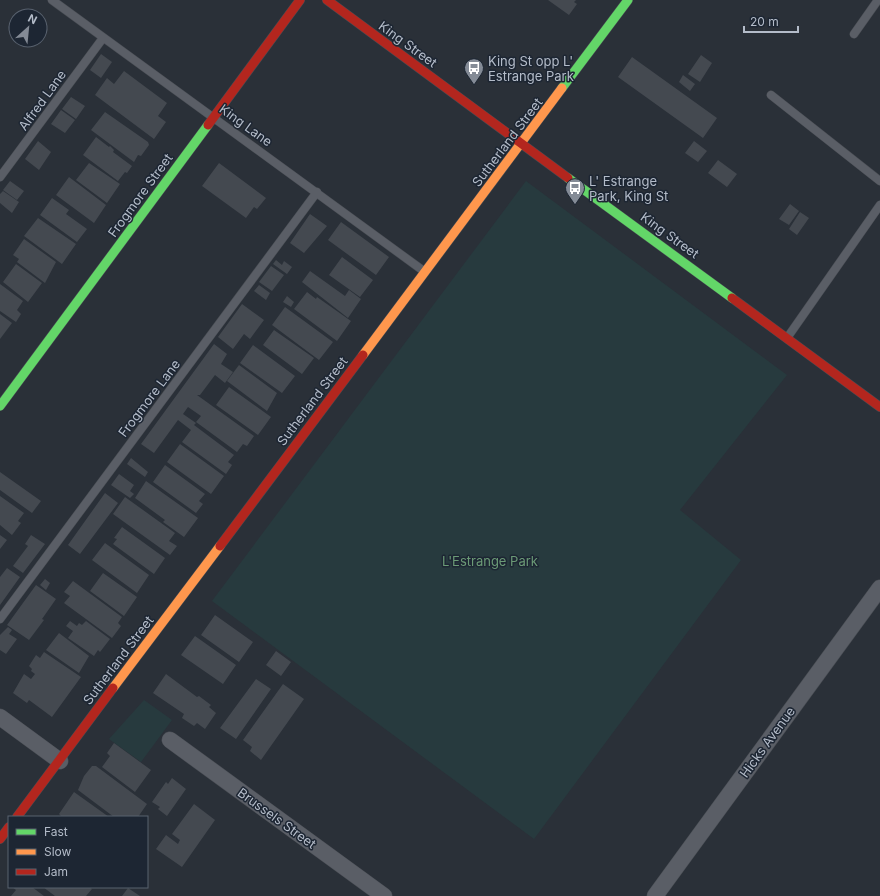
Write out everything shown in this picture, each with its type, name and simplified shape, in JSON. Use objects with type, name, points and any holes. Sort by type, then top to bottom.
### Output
[{"type":"street","name":"Frogmore Street","points":[[0,406],[300,0]]},
{"type":"street","name":"King Street","points":[[327,0],[880,407]]},
{"type":"street","name":"Sutherland Street","points":[[18,816],[628,0]]},
{"type":"street","name":"Hicks Avenue","points":[[655,896],[880,588]]},
{"type":"street","points":[[0,717],[60,761]]},
{"type":"street","name":"Brussels Street","points":[[170,740],[384,896]]},
{"type":"street","points":[[0,839],[8,828]]},
{"type":"lane","name":"King Lane","points":[[52,0],[425,272]]},
{"type":"lane","points":[[854,34],[878,0]]},
{"type":"lane","name":"Alfred Lane","points":[[0,177],[103,38]]},
{"type":"lane","points":[[771,95],[880,181]]},
{"type":"lane","name":"Frogmore Lane","points":[[0,619],[317,192]]},
{"type":"lane","points":[[787,338],[880,205]]},
{"type":"green space","name":"L'Estrange Park","points":[[526,181],[787,375],[680,510],[741,560],[534,839],[212,601]]},
{"type":"green space","points":[[144,700],[172,720],[141,762],[109,739]]},
{"type":"building","points":[[548,0],[576,0],[574,2],[577,4],[569,15]]},
{"type":"building","points":[[101,54],[112,62],[101,78],[90,70]]},
{"type":"building","points":[[701,55],[712,63],[700,82],[688,74]]},
{"type":"building","points":[[632,57],[717,118],[703,138],[618,77]]},
{"type":"building","points":[[124,71],[167,103],[158,116],[166,122],[154,139],[95,95],[107,78],[114,84]]},
{"type":"building","points":[[683,75],[695,84],[690,91],[679,82]]},
{"type":"building","points":[[71,97],[85,106],[76,119],[62,109]]},
{"type":"building","points":[[61,110],[75,120],[65,133],[51,124]]},
{"type":"building","points":[[105,112],[148,142],[149,145],[141,156],[138,155],[134,162],[91,130]]},
{"type":"building","points":[[96,137],[109,147],[110,146],[114,150],[113,152],[132,166],[118,181],[83,155]]},
{"type":"building","points":[[38,141],[51,152],[39,170],[25,159]]},
{"type":"building","points":[[694,141],[707,151],[698,162],[685,153]]},
{"type":"building","points":[[718,160],[737,174],[727,187],[708,173]]},
{"type":"building","points":[[89,163],[120,184],[107,203],[76,180]]},
{"type":"building","points":[[219,163],[266,198],[257,209],[254,207],[246,218],[202,186]]},
{"type":"building","points":[[69,177],[106,205],[94,223],[56,195]]},
{"type":"building","points":[[10,181],[24,191],[17,200],[3,190]]},
{"type":"building","points":[[3,191],[19,202],[12,213],[0,203],[0,194]]},
{"type":"building","points":[[52,198],[69,210],[66,214],[87,229],[77,242],[40,215]]},
{"type":"building","points":[[790,204],[799,211],[789,225],[779,219]]},
{"type":"building","points":[[800,212],[809,218],[797,235],[789,229]]},
{"type":"building","points":[[310,214],[327,226],[304,253],[290,243]]},
{"type":"building","points":[[38,218],[76,244],[62,264],[24,236]]},
{"type":"building","points":[[341,222],[389,257],[376,275],[328,240]]},
{"type":"building","points":[[24,239],[56,262],[45,283],[17,262],[19,259],[13,255]]},
{"type":"building","points":[[342,257],[373,280],[360,297],[329,275]]},
{"type":"building","points":[[276,260],[282,265],[284,261],[292,267],[287,274],[273,264]]},
{"type":"building","points":[[16,264],[42,283],[28,302],[3,282]]},
{"type":"building","points":[[271,266],[284,275],[272,291],[259,282]]},
{"type":"building","points":[[310,271],[345,296],[349,290],[361,299],[348,318],[302,282]]},
{"type":"building","points":[[0,284],[23,301],[17,310],[21,314],[16,322],[0,311]]},
{"type":"building","points":[[259,285],[270,293],[266,300],[254,291]]},
{"type":"building","points":[[307,292],[316,299],[317,297],[351,321],[337,341],[294,309]]},
{"type":"building","points":[[287,296],[294,302],[291,307],[283,302]]},
{"type":"building","points":[[242,304],[264,320],[250,339],[244,334],[233,349],[218,337]]},
{"type":"building","points":[[285,307],[333,342],[319,360],[272,325]]},
{"type":"building","points":[[0,314],[12,323],[0,339]]},
{"type":"building","points":[[274,330],[314,358],[302,374],[263,345]]},
{"type":"building","points":[[214,344],[227,354],[221,364],[233,372],[225,383],[215,375],[200,395],[197,395],[254,436],[247,446],[243,444],[237,452],[196,422],[201,416],[188,407],[183,414],[196,423],[194,425],[234,455],[228,462],[232,465],[226,474],[182,442],[191,430],[178,420],[154,453],[141,444]]},
{"type":"building","points":[[253,345],[295,376],[282,393],[240,363]]},
{"type":"building","points":[[239,365],[277,393],[267,411],[227,381]]},
{"type":"building","points":[[229,387],[271,417],[258,435],[216,405]]},
{"type":"building","points":[[180,444],[224,476],[211,494],[167,462]]},
{"type":"building","points":[[131,458],[148,472],[145,477],[127,464]]},
{"type":"building","points":[[165,465],[205,494],[199,501],[203,504],[196,513],[153,482]]},
{"type":"building","points":[[0,472],[41,501],[32,513],[0,490]]},
{"type":"building","points":[[119,474],[134,485],[130,491],[134,494],[130,498],[111,485]]},
{"type":"building","points":[[146,481],[198,518],[184,537],[163,522],[165,520],[135,498]]},
{"type":"building","points":[[105,493],[118,503],[80,554],[68,545]]},
{"type":"building","points":[[0,496],[24,513],[18,521],[21,523],[12,535],[0,525]]},
{"type":"building","points":[[125,497],[175,533],[169,541],[177,546],[170,555],[113,514]]},
{"type":"building","points":[[122,527],[165,558],[154,574],[113,544],[117,539],[114,538]]},
{"type":"building","points":[[0,535],[7,540],[0,549]]},
{"type":"building","points":[[31,535],[45,544],[23,573],[13,566],[28,546],[25,544]]},
{"type":"building","points":[[105,543],[149,575],[137,593],[92,560]]},
{"type":"building","points":[[7,568],[20,577],[0,605],[0,577]]},
{"type":"building","points":[[103,573],[137,597],[124,616],[90,591]]},
{"type":"building","points":[[45,579],[50,583],[46,590],[40,585]]},
{"type":"building","points":[[73,581],[122,617],[118,623],[121,626],[112,638],[64,603],[70,596],[64,592]]},
{"type":"building","points":[[36,585],[56,599],[42,619],[44,620],[29,640],[7,625]]},
{"type":"building","points":[[215,615],[253,642],[239,662],[201,635]]},
{"type":"building","points":[[70,621],[77,626],[79,623],[82,625],[86,621],[110,639],[100,652],[98,650],[94,656],[68,638],[73,631],[66,626]]},
{"type":"building","points":[[8,627],[12,630],[9,634],[17,639],[6,654],[0,650],[0,635]]},
{"type":"building","points":[[59,633],[89,656],[79,673],[46,650]]},
{"type":"building","points":[[195,636],[236,665],[223,684],[181,655]]},
{"type":"building","points":[[276,651],[291,662],[281,676],[266,665]]},
{"type":"building","points":[[44,652],[81,677],[52,717],[29,700],[27,703],[13,693],[24,674],[31,679],[35,674],[31,671],[32,669],[29,666],[36,655],[40,658]]},
{"type":"building","points":[[166,674],[197,697],[199,696],[211,705],[209,707],[216,713],[205,729],[197,723],[194,726],[182,718],[184,714],[153,693]]},
{"type":"building","points":[[256,679],[271,689],[236,739],[220,728]]},
{"type":"building","points":[[283,684],[304,699],[261,760],[250,751],[252,747],[243,740]]},
{"type":"building","points":[[114,743],[151,770],[135,792],[102,767],[110,756],[107,753]]},
{"type":"building","points":[[92,766],[96,766],[147,804],[139,816],[113,816],[78,790],[84,776]]},
{"type":"building","points":[[172,778],[186,789],[167,816],[158,809],[160,807],[152,802],[166,782],[168,784]]},
{"type":"building","points":[[74,792],[108,816],[61,816],[59,814]]},
{"type":"building","points":[[194,804],[215,820],[182,867],[156,849],[166,835],[178,844],[180,840],[172,834]]},
{"type":"building","points":[[13,888],[33,888],[44,896],[11,896],[16,890]]},
{"type":"building","points":[[44,888],[92,889],[86,896],[55,896]]},
{"type":"building","points":[[128,888],[140,896],[122,896]]},
{"type":"traffic: fast","points":[[562,88],[628,0]]},
{"type":"traffic: fast","points":[[0,406],[208,125]]},
{"type":"traffic: fast","points":[[568,178],[732,298]]},
{"type":"traffic: slow","points":[[363,355],[562,88]]},
{"type":"traffic: slow","points":[[113,688],[220,546]]},
{"type":"traffic: jam","points":[[208,125],[300,0]]},
{"type":"traffic: jam","points":[[327,0],[568,178]]},
{"type":"traffic: jam","points":[[732,298],[880,407]]},
{"type":"traffic: jam","points":[[220,546],[363,355]]},
{"type":"traffic: jam","points":[[18,816],[113,688]]},
{"type":"traffic: jam","points":[[0,839],[8,828]]},
{"type":"place","name":"King St opp L' Estrange Park","points":[[474,85]]},
{"type":"place","name":"L' Estrange Park, King St","points":[[575,205]]}]
